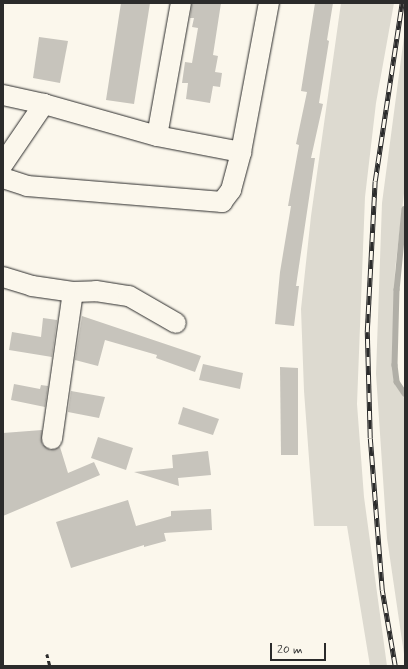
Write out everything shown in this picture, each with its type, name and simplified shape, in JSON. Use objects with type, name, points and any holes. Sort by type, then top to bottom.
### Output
[{"type":"street","points":[[157,136],[181,3]]},
{"type":"street","points":[[3,178],[13,184],[27,186],[222,202],[231,190],[241,152],[269,3]]},
{"type":"street","points":[[3,95],[44,104],[157,136],[241,152]]},
{"type":"street","points":[[3,164],[44,104]]},
{"type":"street","points":[[3,277],[32,286],[73,292],[96,291],[129,296],[176,323]]},
{"type":"street","points":[[52,438],[73,292]]},
{"type":"path","points":[[47,654],[50,666]]},
{"type":"shaded area","points":[[341,3],[394,3],[376,103],[365,197],[357,404],[364,497],[387,666],[370,666],[347,526],[314,526],[304,391],[301,309],[311,216]]},
{"type":"shaded area","points":[[405,29],[405,185],[395,270],[392,365],[394,383],[405,399],[405,661],[387,538],[376,374],[382,203]]},
{"type":"building","points":[[121,3],[150,3],[134,104],[106,100]]},
{"type":"building","points":[[192,3],[221,3],[213,55],[218,56],[215,72],[222,73],[220,87],[213,86],[210,103],[186,99],[188,83],[182,83],[185,62],[192,63],[198,28],[192,27],[194,18],[190,18]]},
{"type":"building","points":[[315,3],[333,3],[327,40],[329,41],[319,103],[323,104],[311,158],[315,158],[296,286],[299,286],[294,326],[275,324],[280,272],[291,206],[288,206],[299,145],[296,144],[307,92],[301,91]]},
{"type":"building","points":[[39,37],[68,41],[60,83],[33,78]]},
{"type":"building","points":[[82,316],[201,356],[195,372],[156,358],[157,355],[105,340],[98,366],[75,360]]},
{"type":"building","points":[[43,318],[57,320],[52,357],[9,350],[12,332],[41,337]]},
{"type":"building","points":[[203,364],[243,373],[240,389],[199,380]]},
{"type":"building","points":[[280,367],[298,368],[298,455],[281,455]]},
{"type":"building","points":[[14,384],[40,389],[41,385],[48,386],[45,407],[11,400]]},
{"type":"building","points":[[71,391],[105,397],[99,418],[68,412]]},
{"type":"building","points":[[183,407],[219,419],[213,435],[178,424]]},
{"type":"building","points":[[42,430],[42,444],[50,450],[60,447],[68,473],[94,462],[100,475],[3,516],[3,433]]},
{"type":"building","points":[[98,437],[133,448],[126,470],[91,458]]},
{"type":"building","points":[[208,451],[211,475],[178,478],[179,486],[134,472],[173,468],[172,455]]},
{"type":"building","points":[[128,500],[136,526],[171,516],[171,511],[211,509],[212,530],[164,533],[166,541],[144,547],[144,545],[71,568],[56,522]]},
{"type":"waterway","points":[[405,209],[397,290],[395,365],[397,382],[405,394]]},
{"type":"railway","points":[[395,666],[382,590],[370,438],[367,332],[375,181],[402,3]]}]
